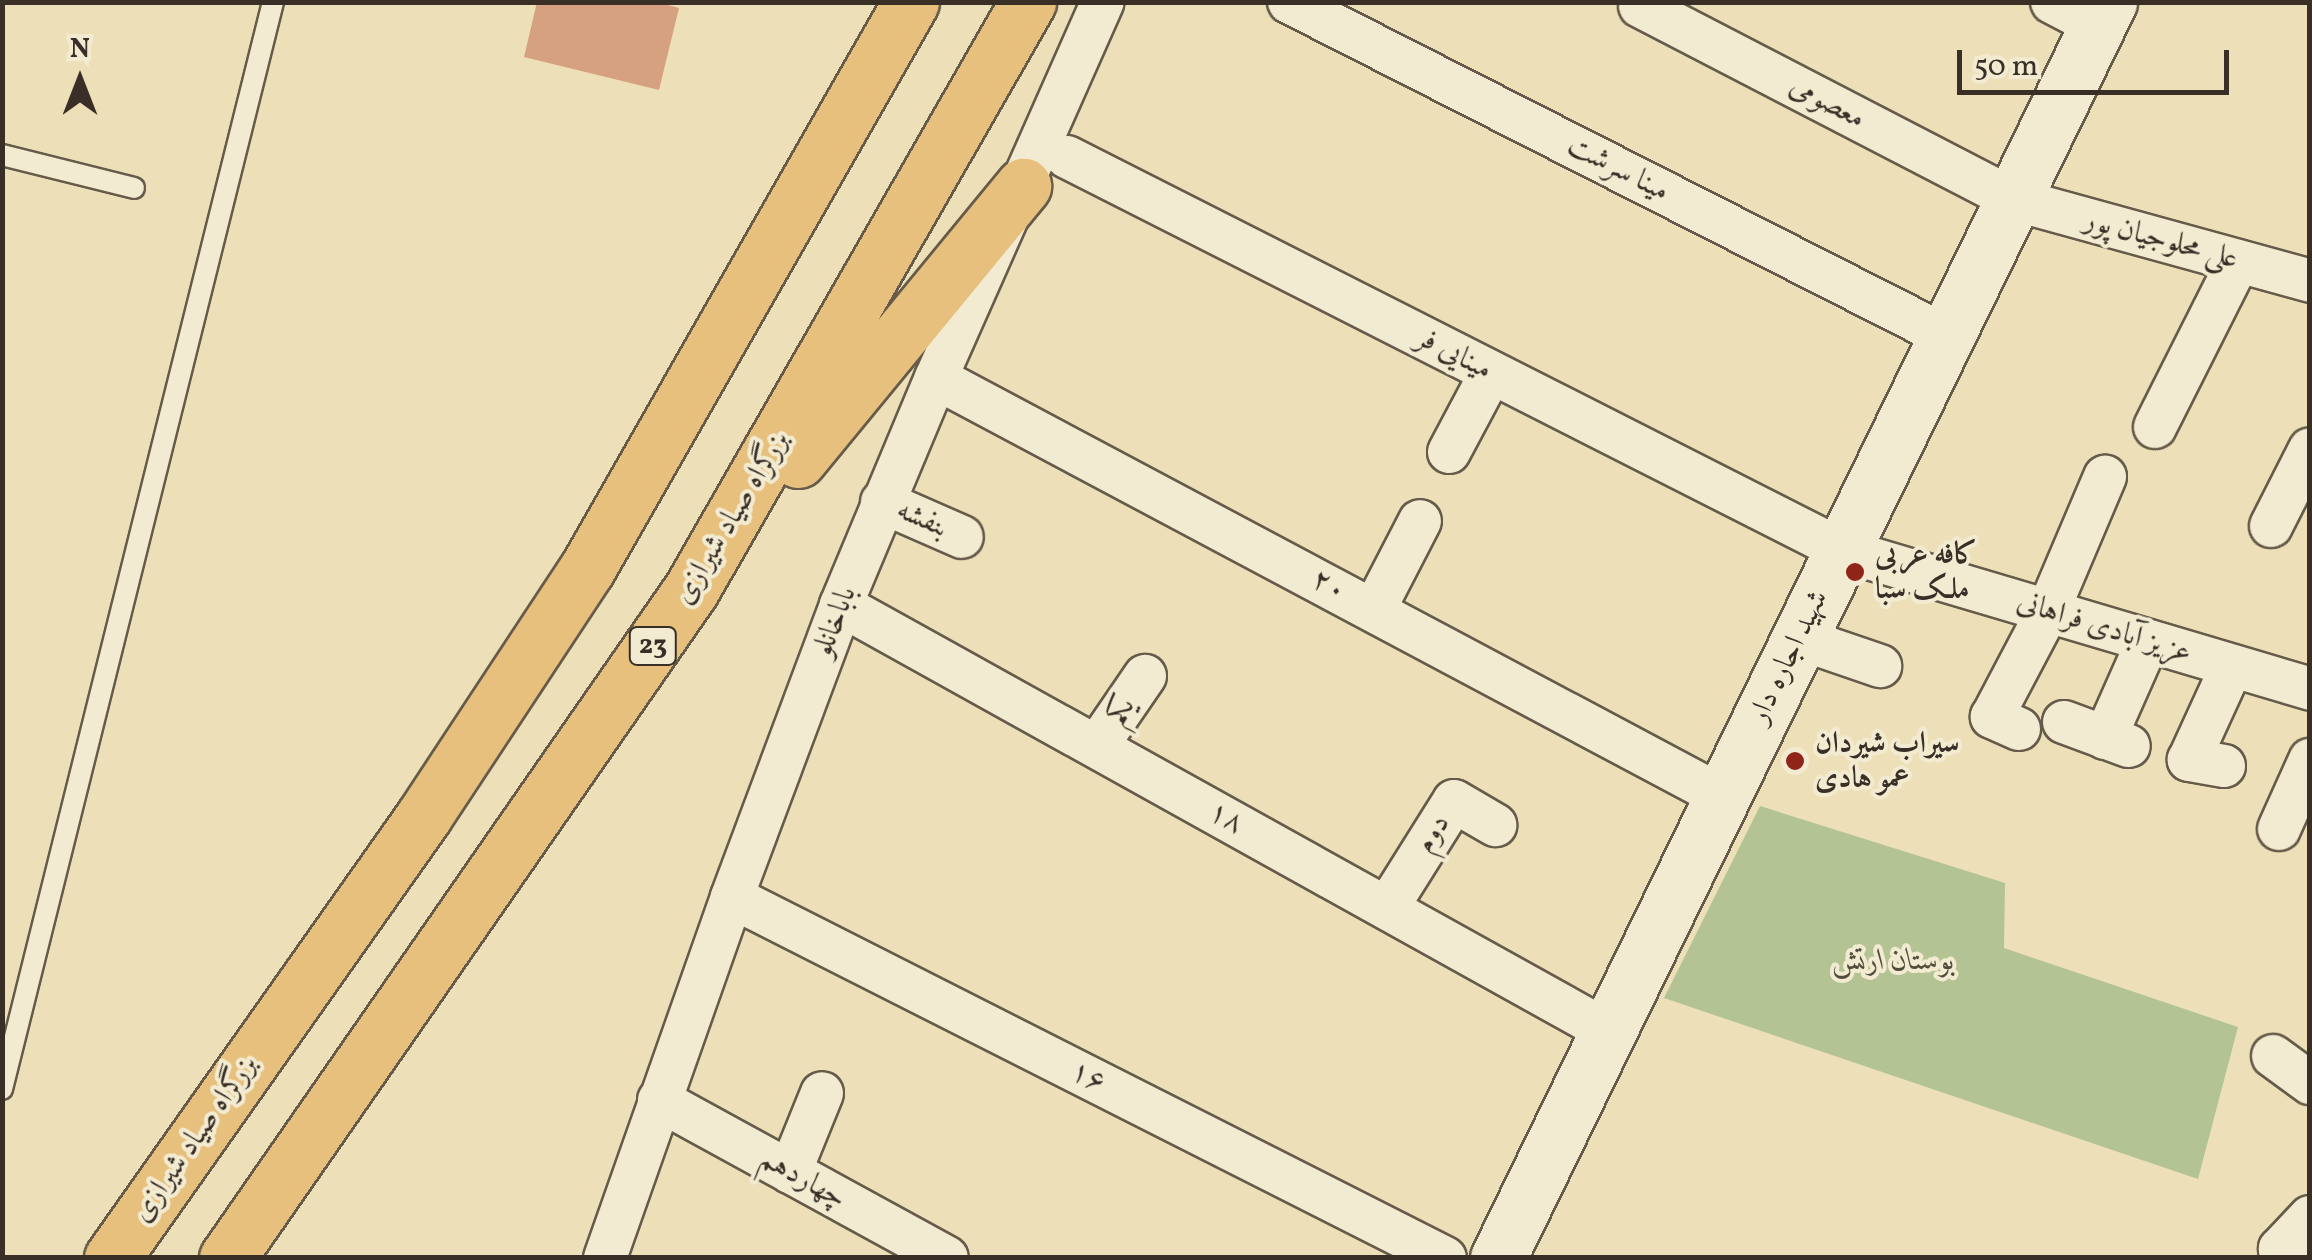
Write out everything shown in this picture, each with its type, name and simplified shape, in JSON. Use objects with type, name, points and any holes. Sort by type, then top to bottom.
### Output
[{"type":"highway","name":"بزرگراه صیاد شیرازی","points":[[112,1258],[424,816],[587,568],[911,2]]},
{"type":"highway","name":"بزرگراه صیاد شیرازی","points":[[227,1258],[691,590],[1028,2]]},
{"type":"highway","points":[[691,590],[1045,172]]},
{"type":"main road","name":"شهید اجاره دار","points":[[1498,1258],[1611,1033],[1721,796],[2013,200],[2086,10]]},
{"type":"street","name":"باباخانلو","points":[[605,1258],[732,896],[841,605],[936,378],[1045,172],[1103,2]]},
{"type":"street","name":"مینا سرشت","points":[[1289,2],[1946,336]]},
{"type":"street","name":"معصومی","points":[[1640,6],[2013,200]]},
{"type":"street","name":"مینایی فر","points":[[1045,172],[1492,372],[1842,550]]},
{"type":"street","name":"علی محلوجیان پور","points":[[2013,200],[2310,281]]},
{"type":"street","points":[[2155,427],[2238,262]]},
{"type":"street","points":[[1449,452],[1492,372]]},
{"type":"street","name":"۲۰","points":[[936,378],[1721,796]]},
{"type":"street","points":[[2271,526],[2310,449]]},
{"type":"street","points":[[2019,729],[1992,717],[2048,611],[2105,477]]},
{"type":"street","name":"بنفشه","points":[[882,502],[962,536]]},
{"type":"street","points":[[1374,610],[1420,521]]},
{"type":"street","name":"عزیز آبادی فراهانی","points":[[1842,550],[2310,690]]},
{"type":"street","name":"۱۸","points":[[841,605],[1611,1033]]},
{"type":"street","points":[[1798,638],[1880,666]]},
{"type":"street","points":[[2064,722],[2117,742],[2148,642]]},
{"type":"street","points":[[2224,766],[2189,760],[2232,666]]},
{"type":"street","name":"یکم","points":[[1097,746],[1145,676]]},
{"type":"street","points":[[2279,829],[2310,760]]},
{"type":"street","name":"دوم","points":[[1387,908],[1454,801],[1495,825]]},
{"type":"street","name":"۱۶","points":[[732,896],[1445,1258]]},
{"type":"street","points":[[2273,1056],[2310,1083]]},
{"type":"street","points":[[790,1172],[822,1092]]},
{"type":"street","name":"چهاردهم","points":[[659,1100],[947,1258]]},
{"type":"street","points":[[2294,1258],[2280,1249],[2310,1218]]},
{"type":"lane","points":[[2,1089],[273,2]]},
{"type":"lane","points":[[2,155],[134,188]]},
{"type":"green space","name":"بوستان ارتش","points":[[1760,806],[2005,883],[2004,948],[2238,1027],[2198,1179],[1664,998]]},
{"type":"building","points":[[537,2],[657,2],[679,8],[659,90],[524,57]]},
{"type":"place","name":"کافه عربی ملک سبا","points":[[1855,572]]},
{"type":"place","name":"سیراب شیردان عمو هادی","points":[[1795,761]]}]
